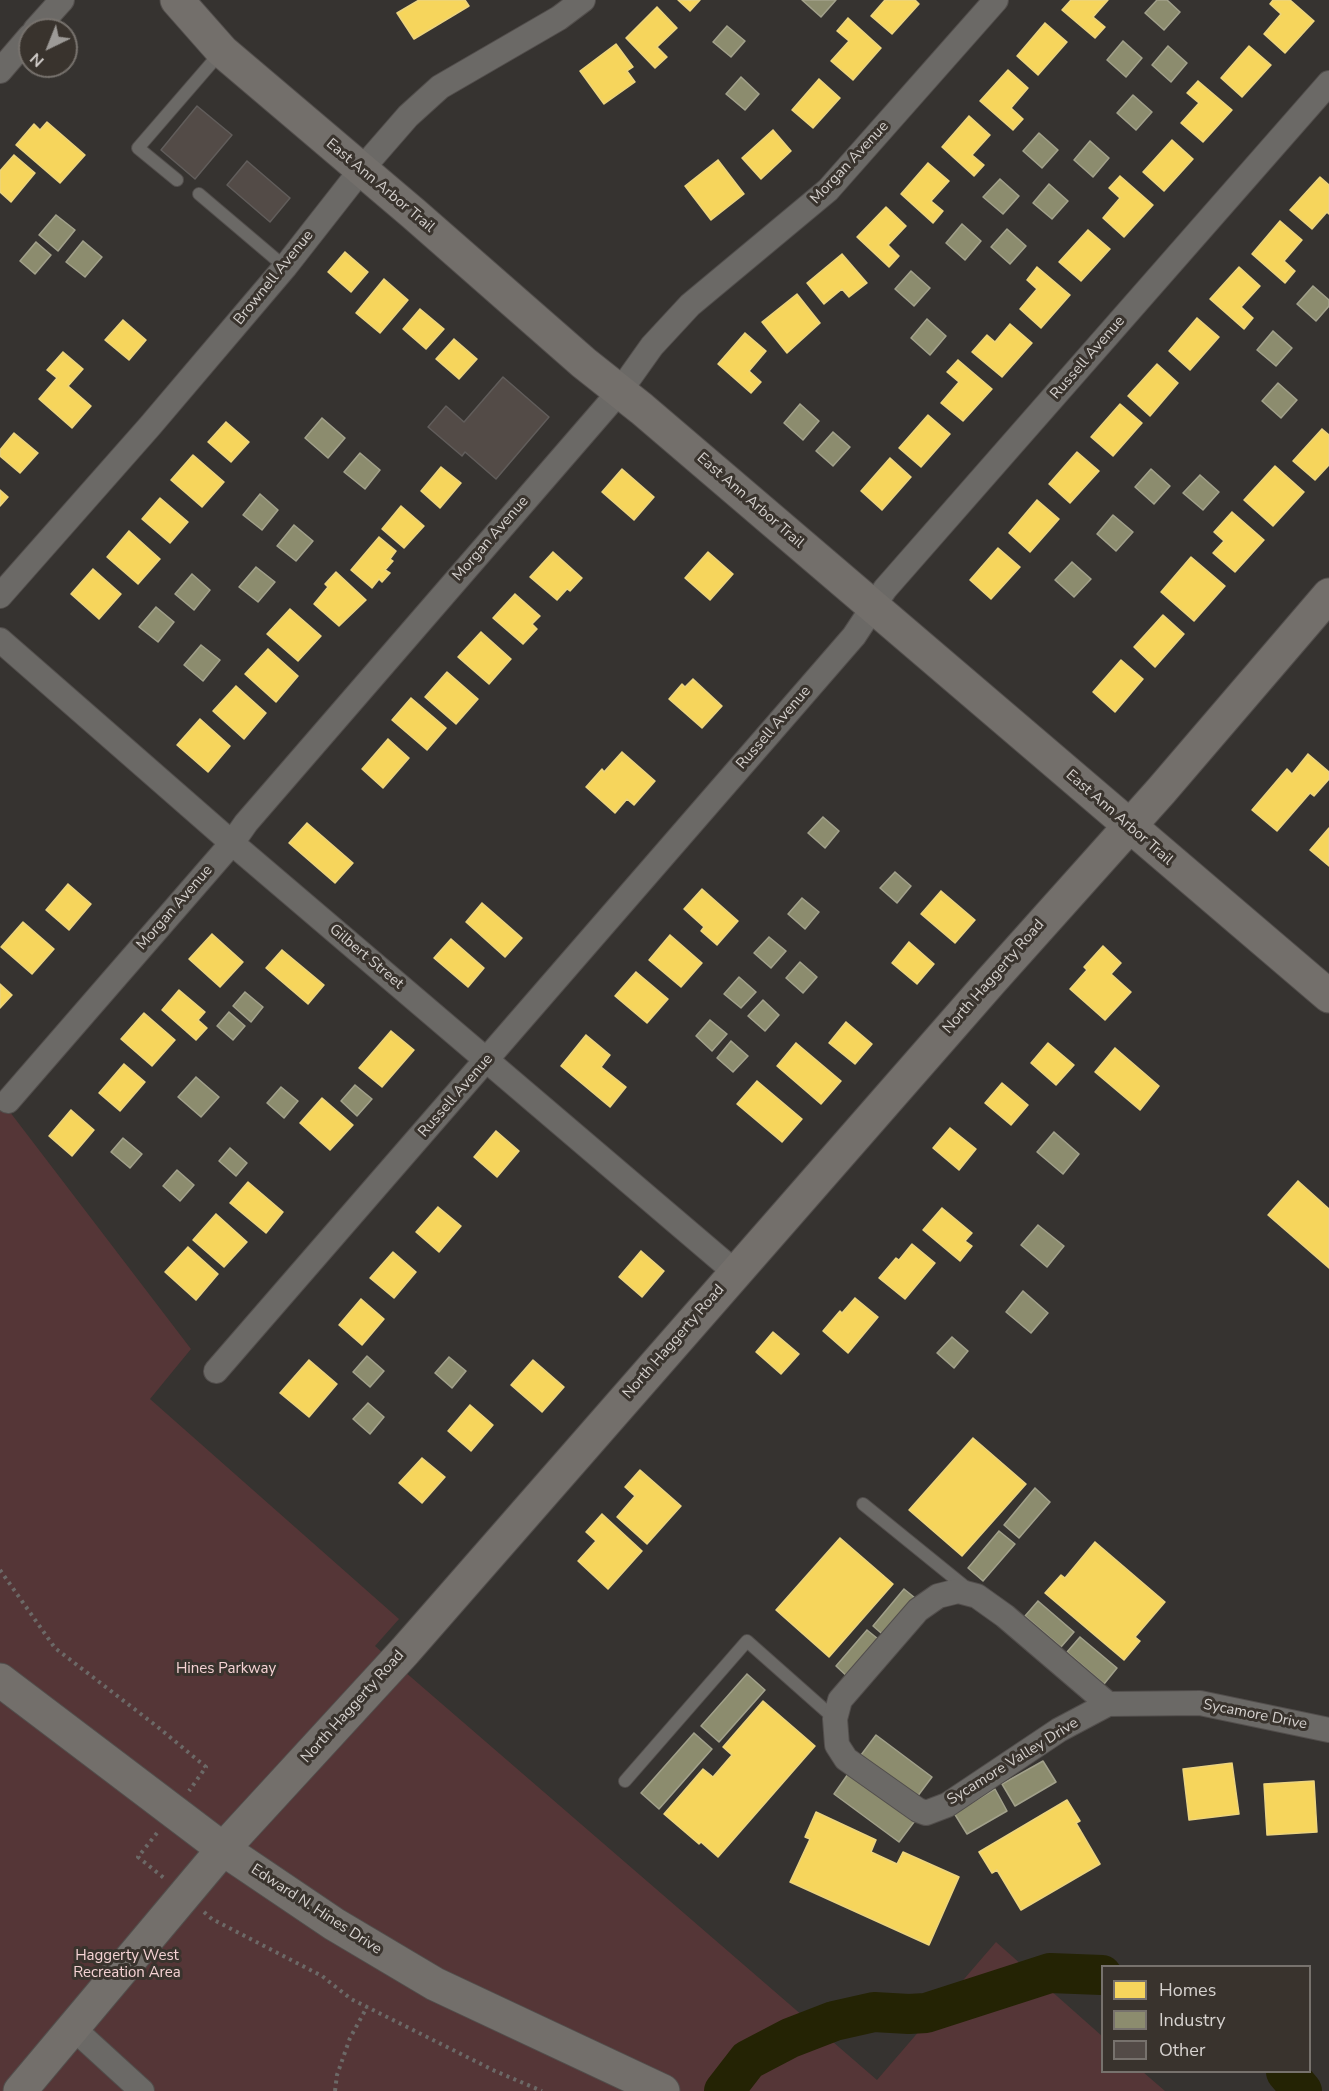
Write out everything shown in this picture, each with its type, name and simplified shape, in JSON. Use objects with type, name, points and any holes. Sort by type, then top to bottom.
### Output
[{"type":"street","points":[[46,18],[62,0]]},
{"type":"street","name":"East Ann Arbor Trail","points":[[177,0],[222,51],[584,363],[620,391],[1329,996]]},
{"type":"street","name":"Brownell Avenue","points":[[0,596],[150,426],[285,267],[361,170],[408,116],[440,87],[559,18],[583,0]]},
{"type":"street","name":"Morgan Avenue","points":[[8,1101],[620,391],[652,346],[690,305],[828,190],[996,0]]},
{"type":"street","points":[[0,71],[18,50]]},
{"type":"street","name":"Russell Avenue","points":[[216,1371],[854,636],[905,566],[1329,83]]},
{"type":"street","name":"North Haggerty Road","points":[[20,2091],[224,1849],[405,1651],[735,1272],[1161,791],[1329,595]]},
{"type":"street","name":"Gilbert Street","points":[[0,640],[232,843],[735,1272]]},
{"type":"street","points":[[835,1719],[840,1700],[918,1610],[938,1596],[958,1591],[977,1596],[1005,1616],[1108,1704]]},
{"type":"street","name":"Edward N. Hines Drive","points":[[0,1680],[224,1849],[334,1924],[435,1984],[663,2091]]},
{"type":"street","name":"Sycamore Drive","points":[[1108,1704],[1200,1703],[1329,1730]]},
{"type":"street","name":"Sycamore Valley Drive","points":[[835,1719],[837,1745],[846,1759],[918,1810],[926,1813],[947,1805],[1059,1730],[1108,1704]]},
{"type":"street","points":[[73,2028],[142,2091]]},
{"type":"lane","points":[[177,180],[138,148],[222,51]]},
{"type":"lane","points":[[199,194],[285,267]]},
{"type":"lane","points":[[863,1504],[977,1596]]},
{"type":"lane","points":[[625,1781],[747,1641],[835,1719]]},
{"type":"path","points":[[335,2091],[337,2075],[350,2038],[367,2007]]},
{"type":"green space","name":"Hines Parkway","points":[[0,1099],[191,1349],[150,1399],[399,1619],[375,1646],[877,2080],[996,1942],[1101,2035],[1101,2073],[1144,2073],[1165,2091],[0,2091]]},
{"type":"building: Homes","points":[[419,0],[465,0],[469,6],[414,39],[397,13]]},
{"type":"building: Homes","points":[[678,0],[700,0],[690,11]]},
{"type":"building: Homes","points":[[885,0],[915,0],[919,4],[892,34],[871,16]]},
{"type":"building: Homes","points":[[1071,0],[1108,0],[1093,17],[1105,27],[1095,38],[1062,10]]},
{"type":"building: Homes","points":[[1273,0],[1290,0],[1314,21],[1285,53],[1264,34],[1281,14],[1270,4]]},
{"type":"building: Homes","points":[[657,7],[677,28],[657,47],[667,57],[655,68],[626,38]]},
{"type":"building: Homes","points":[[848,18],[881,48],[853,80],[831,61],[849,41],[837,31]]},
{"type":"building: Homes","points":[[1045,23],[1067,42],[1038,75],[1017,56]]},
{"type":"building: Homes","points":[[616,44],[633,67],[627,71],[635,82],[604,104],[580,71]]},
{"type":"building: Homes","points":[[1249,46],[1271,65],[1242,97],[1221,78]]},
{"type":"building: Homes","points":[[1008,70],[1028,88],[1011,108],[1023,119],[1013,130],[980,101]]},
{"type":"building: Homes","points":[[819,79],[840,98],[813,128],[792,110]]},
{"type":"building: Homes","points":[[1198,81],[1232,110],[1203,142],[1181,123],[1199,103],[1187,93]]},
{"type":"building: Homes","points":[[969,116],[990,135],[972,155],[984,165],[974,176],[942,147]]},
{"type":"building: Homes","points":[[47,122],[85,155],[60,183],[16,145],[34,124],[40,130]]},
{"type":"building: Homes","points":[[773,130],[791,151],[761,179],[742,158]]},
{"type":"building: Homes","points":[[1172,140],[1193,159],[1164,191],[1143,172]]},
{"type":"building: Homes","points":[[14,155],[35,173],[11,202],[0,192],[0,171]]},
{"type":"building: Homes","points":[[718,160],[744,194],[711,220],[685,186]]},
{"type":"building: Homes","points":[[928,163],[949,181],[931,201],[943,211],[933,223],[901,194]]},
{"type":"building: Homes","points":[[1120,176],[1153,205],[1124,237],[1103,218],[1120,198],[1109,188]]},
{"type":"building: Homes","points":[[1320,177],[1329,185],[1329,214],[1327,212],[1312,229],[1290,210]]},
{"type":"building: Homes","points":[[886,207],[906,226],[888,245],[899,256],[889,267],[857,237]]},
{"type":"building: Homes","points":[[1280,221],[1302,240],[1284,261],[1295,271],[1285,283],[1252,254]]},
{"type":"building: Homes","points":[[1088,230],[1110,249],[1081,281],[1059,262]]},
{"type":"building: Homes","points":[[345,252],[368,272],[351,292],[328,272]]},
{"type":"building: Homes","points":[[842,254],[867,283],[849,297],[842,289],[824,304],[807,283]]},
{"type":"building: Homes","points":[[1037,267],[1070,295],[1041,328],[1020,309],[1037,289],[1027,280]]},
{"type":"building: Homes","points":[[1239,267],[1260,286],[1241,307],[1253,318],[1244,329],[1210,299]]},
{"type":"building: Homes","points":[[384,279],[408,300],[380,333],[356,313]]},
{"type":"building: Homes","points":[[797,294],[820,323],[787,353],[762,322]]},
{"type":"building: Homes","points":[[420,309],[444,329],[426,349],[403,329]]},
{"type":"building: Homes","points":[[1197,318],[1219,337],[1190,370],[1169,351]]},
{"type":"building: Homes","points":[[123,320],[146,340],[129,360],[105,340]]},
{"type":"building: Homes","points":[[1010,324],[1032,343],[1002,377],[972,352],[987,335],[995,342]]},
{"type":"building: Homes","points":[[745,333],[766,351],[749,371],[761,382],[751,393],[718,364]]},
{"type":"building: Homes","points":[[454,339],[477,359],[459,379],[436,359]]},
{"type":"building: Homes","points":[[63,352],[83,369],[68,386],[91,406],[72,428],[39,399],[57,378],[47,370]]},
{"type":"building: Homes","points":[[958,360],[992,389],[963,421],[941,403],[959,382],[947,372]]},
{"type":"building: Homes","points":[[1157,364],[1178,383],[1150,416],[1128,396]]},
{"type":"building: Homes","points":[[1120,404],[1142,423],[1113,456],[1091,437]]},
{"type":"building: Homes","points":[[928,415],[950,434],[921,467],[899,448]]},
{"type":"building: Homes","points":[[226,422],[249,442],[231,462],[208,442]]},
{"type":"building: Homes","points":[[1322,429],[1329,435],[1329,465],[1315,480],[1293,461]]},
{"type":"building: Homes","points":[[14,433],[38,453],[20,473],[0,456],[0,450]]},
{"type":"building: Homes","points":[[1077,452],[1099,471],[1070,503],[1049,484]]},
{"type":"building: Homes","points":[[193,455],[224,482],[202,507],[171,480]]},
{"type":"building: Homes","points":[[890,458],[911,477],[882,510],[861,491]]},
{"type":"building: Homes","points":[[1275,466],[1304,492],[1273,526],[1244,500]]},
{"type":"building: Homes","points":[[441,467],[461,483],[440,508],[421,491]]},
{"type":"building: Homes","points":[[622,469],[654,497],[634,520],[602,492]]},
{"type":"building: Homes","points":[[0,490],[8,497],[0,506]]},
{"type":"building: Homes","points":[[160,498],[188,522],[170,543],[142,519]]},
{"type":"building: Homes","points":[[1037,500],[1059,519],[1030,552],[1009,533]]},
{"type":"building: Homes","points":[[401,506],[424,526],[404,548],[382,529]]},
{"type":"building: Homes","points":[[1232,512],[1264,540],[1235,572],[1213,553],[1224,541],[1214,532]]},
{"type":"building: Homes","points":[[129,531],[160,559],[138,584],[107,557]]},
{"type":"building: Homes","points":[[379,537],[396,551],[390,559],[393,561],[385,570],[390,573],[382,582],[379,579],[372,588],[351,570]]},
{"type":"building: Homes","points":[[998,548],[1020,567],[991,599],[970,580]]},
{"type":"building: Homes","points":[[553,552],[582,578],[570,591],[567,589],[557,600],[530,577]]},
{"type":"building: Homes","points":[[708,552],[733,574],[710,600],[685,578]]},
{"type":"building: Homes","points":[[1191,557],[1225,586],[1194,621],[1161,592]]},
{"type":"building: Homes","points":[[93,569],[121,594],[99,619],[71,594]]},
{"type":"building: Homes","points":[[336,572],[366,600],[339,626],[314,604],[328,587],[325,584]]},
{"type":"building: Homes","points":[[515,594],[540,616],[532,624],[537,629],[523,644],[493,618]]},
{"type":"building: Homes","points":[[290,609],[321,636],[298,661],[267,634]]},
{"type":"building: Homes","points":[[1163,615],[1184,634],[1155,667],[1134,647]]},
{"type":"building: Homes","points":[[481,632],[511,659],[489,684],[458,657]]},
{"type":"building: Homes","points":[[268,649],[298,676],[276,702],[245,674]]},
{"type":"building: Homes","points":[[1121,660],[1143,679],[1115,712],[1093,692]]},
{"type":"building: Homes","points":[[447,672],[478,699],[456,724],[425,697]]},
{"type":"building: Homes","points":[[693,679],[722,706],[702,728],[669,699],[682,684],[685,687]]},
{"type":"building: Homes","points":[[236,686],[266,713],[244,739],[213,711]]},
{"type":"building: Homes","points":[[411,698],[446,728],[427,750],[392,720]]},
{"type":"building: Homes","points":[[200,719],[230,746],[208,772],[177,745]]},
{"type":"building: Homes","points":[[388,739],[409,758],[383,788],[362,769]]},
{"type":"building: Homes","points":[[622,752],[655,781],[634,805],[627,799],[615,813],[586,787]]},
{"type":"building: Homes","points":[[1308,754],[1329,772],[1329,779],[1314,796],[1310,793],[1277,831],[1252,810],[1287,769],[1292,774]]},
{"type":"building: Homes","points":[[307,823],[353,863],[335,883],[289,843]]},
{"type":"building: Homes","points":[[1329,828],[1329,866],[1310,850]]},
{"type":"building: Homes","points":[[68,884],[91,904],[69,930],[46,910]]},
{"type":"building: Homes","points":[[702,889],[738,921],[717,945],[701,931],[704,927],[684,909]]},
{"type":"building: Homes","points":[[941,891],[975,920],[955,943],[921,914]]},
{"type":"building: Homes","points":[[482,903],[522,938],[505,957],[466,922]]},
{"type":"building: Homes","points":[[23,922],[54,949],[32,974],[1,947]]},
{"type":"building: Homes","points":[[212,934],[243,962],[220,987],[189,959]]},
{"type":"building: Homes","points":[[670,935],[702,963],[681,987],[649,960]]},
{"type":"building: Homes","points":[[451,939],[484,968],[468,987],[434,958]]},
{"type":"building: Homes","points":[[909,942],[934,964],[917,984],[892,963]]},
{"type":"building: Homes","points":[[1103,946],[1121,963],[1111,974],[1131,992],[1105,1020],[1070,989],[1087,970],[1084,967]]},
{"type":"building: Homes","points":[[282,950],[324,985],[308,1004],[266,968]]},
{"type":"building: Homes","points":[[636,972],[668,999],[647,1023],[615,996]]},
{"type":"building: Homes","points":[[0,984],[12,995],[0,1008]]},
{"type":"building: Homes","points":[[179,990],[205,1012],[198,1020],[207,1028],[196,1040],[162,1010]]},
{"type":"building: Homes","points":[[144,1013],[175,1040],[152,1066],[121,1039]]},
{"type":"building: Homes","points":[[846,1022],[872,1044],[855,1064],[829,1043]]},
{"type":"building: Homes","points":[[391,1031],[414,1050],[382,1087],[359,1068]]},
{"type":"building: Homes","points":[[586,1035],[610,1055],[601,1067],[626,1087],[610,1107],[561,1066]]},
{"type":"building: Homes","points":[[796,1043],[841,1081],[821,1104],[777,1066]]},
{"type":"building: Homes","points":[[1048,1043],[1074,1065],[1056,1085],[1031,1063]]},
{"type":"building: Homes","points":[[1115,1048],[1159,1086],[1140,1110],[1095,1072]]},
{"type":"building: Homes","points":[[124,1064],[145,1082],[120,1111],[99,1093]]},
{"type":"building: Homes","points":[[757,1081],[802,1119],[782,1142],[737,1104]]},
{"type":"building: Homes","points":[[1002,1083],[1028,1105],[1011,1125],[985,1103]]},
{"type":"building: Homes","points":[[322,1098],[353,1125],[330,1150],[300,1123]]},
{"type":"building: Homes","points":[[71,1110],[94,1130],[72,1156],[49,1136]]},
{"type":"building: Homes","points":[[950,1128],[976,1149],[959,1170],[933,1148]]},
{"type":"building: Homes","points":[[496,1131],[519,1151],[497,1177],[474,1157]]},
{"type":"building: Homes","points":[[1298,1181],[1329,1209],[1329,1268],[1268,1215]]},
{"type":"building: Homes","points":[[248,1182],[283,1212],[266,1233],[230,1203]]},
{"type":"building: Homes","points":[[438,1207],[461,1226],[439,1252],[416,1232]]},
{"type":"building: Homes","points":[[942,1208],[972,1233],[965,1241],[972,1246],[960,1261],[923,1230]]},
{"type":"building: Homes","points":[[216,1214],[247,1242],[224,1267],[193,1240]]},
{"type":"building: Homes","points":[[912,1244],[935,1263],[905,1299],[879,1278],[896,1258],[899,1260]]},
{"type":"building: Homes","points":[[188,1247],[218,1274],[196,1300],[165,1272]]},
{"type":"building: Homes","points":[[641,1251],[664,1271],[642,1297],[619,1277]]},
{"type":"building: Homes","points":[[393,1252],[416,1272],[394,1298],[370,1278]]},
{"type":"building: Homes","points":[[855,1298],[878,1317],[848,1353],[823,1331]]},
{"type":"building: Homes","points":[[361,1299],[384,1319],[362,1345],[339,1325]]},
{"type":"building: Homes","points":[[773,1332],[799,1354],[781,1374],[756,1352]]},
{"type":"building: Homes","points":[[309,1360],[337,1384],[309,1417],[280,1393]]},
{"type":"building: Homes","points":[[533,1360],[564,1387],[542,1412],[511,1385]]},
{"type":"building: Homes","points":[[470,1405],[493,1425],[471,1451],[448,1431]]},
{"type":"building: Homes","points":[[973,1438],[1026,1484],[962,1556],[909,1510]]},
{"type":"building: Homes","points":[[422,1458],[445,1477],[422,1503],[399,1483]]},
{"type":"building: Homes","points":[[640,1470],[681,1506],[647,1544],[617,1517],[635,1496],[625,1487]]},
{"type":"building: Homes","points":[[602,1514],[642,1551],[608,1589],[578,1561],[596,1541],[586,1532]]},
{"type":"building: Homes","points":[[840,1538],[893,1584],[829,1657],[776,1610]]},
{"type":"building: Homes","points":[[1095,1542],[1165,1602],[1135,1637],[1140,1641],[1124,1660],[1045,1593],[1061,1575],[1065,1578]]},
{"type":"building: Homes","points":[[763,1701],[815,1746],[718,1857],[664,1814],[703,1769],[713,1777],[732,1755],[723,1747]]},
{"type":"building: Homes","points":[[1232,1763],[1239,1814],[1189,1820],[1183,1769]]},
{"type":"building: Homes","points":[[1314,1781],[1317,1832],[1267,1835],[1264,1784]]},
{"type":"building: Homes","points":[[1067,1800],[1080,1821],[1076,1823],[1100,1864],[1021,1910],[997,1870],[992,1873],[979,1852]]},
{"type":"building: Homes","points":[[816,1812],[876,1840],[871,1852],[897,1864],[903,1852],[959,1877],[929,1945],[790,1882],[810,1839],[805,1837]]},
{"type":"building: Industry","points":[[802,0],[836,0],[821,17]]},
{"type":"building: Industry","points":[[1157,0],[1167,0],[1180,12],[1164,30],[1145,13]]},
{"type":"building: Industry","points":[[727,26],[745,41],[731,57],[713,42]]},
{"type":"building: Industry","points":[[1123,41],[1142,58],[1126,77],[1107,60]]},
{"type":"building: Industry","points":[[1168,46],[1187,63],[1171,82],[1152,65]]},
{"type":"building: Industry","points":[[741,77],[759,94],[745,110],[726,94]]},
{"type":"building: Industry","points":[[1133,95],[1152,112],[1136,130],[1117,113]]},
{"type":"building: Industry","points":[[1039,133],[1058,150],[1042,168],[1023,151]]},
{"type":"building: Industry","points":[[1090,141],[1109,158],[1093,177],[1074,160]]},
{"type":"building: Industry","points":[[1000,179],[1019,196],[1003,214],[983,197]]},
{"type":"building: Industry","points":[[1049,184],[1068,201],[1052,219],[1033,203]]},
{"type":"building: Industry","points":[[56,215],[75,230],[58,251],[39,235]]},
{"type":"building: Industry","points":[[962,224],[981,241],[965,260],[946,243]]},
{"type":"building: Industry","points":[[1007,229],[1026,246],[1010,264],[991,247]]},
{"type":"building: Industry","points":[[83,241],[102,257],[85,277],[66,262]]},
{"type":"building: Industry","points":[[36,242],[51,255],[35,274],[20,261]]},
{"type":"building: Industry","points":[[911,271],[930,288],[914,306],[895,289]]},
{"type":"building: Industry","points":[[1313,286],[1329,300],[1329,306],[1316,321],[1297,304]]},
{"type":"building: Industry","points":[[927,319],[946,336],[930,355],[911,338]]},
{"type":"building: Industry","points":[[1273,331],[1292,348],[1276,366],[1257,350]]},
{"type":"building: Industry","points":[[1278,383],[1297,400],[1281,418],[1262,401]]},
{"type":"building: Industry","points":[[800,404],[819,421],[803,440],[784,423]]},
{"type":"building: Industry","points":[[322,418],[345,438],[328,458],[305,438]]},
{"type":"building: Industry","points":[[833,432],[850,447],[833,466],[816,451]]},
{"type":"building: Industry","points":[[360,453],[380,470],[365,489],[344,472]]},
{"type":"building: Industry","points":[[1151,469],[1170,486],[1154,504],[1135,487]]},
{"type":"building: Industry","points":[[1200,475],[1219,492],[1203,510],[1183,493]]},
{"type":"building: Industry","points":[[260,494],[278,510],[262,530],[243,515]]},
{"type":"building: Industry","points":[[1113,515],[1133,532],[1116,551],[1097,534]]},
{"type":"building: Industry","points":[[294,525],[313,541],[296,561],[277,546]]},
{"type":"building: Industry","points":[[1072,562],[1091,579],[1074,597],[1055,580]]},
{"type":"building: Industry","points":[[256,567],[275,582],[258,602],[239,587]]},
{"type":"building: Industry","points":[[192,574],[210,590],[194,610],[175,594]]},
{"type":"building: Industry","points":[[156,607],[174,622],[158,642],[139,627]]},
{"type":"building: Industry","points":[[201,645],[220,660],[203,681],[184,665]]},
{"type":"building: Industry","points":[[823,817],[839,831],[825,848],[808,833]]},
{"type":"building: Industry","points":[[895,872],[911,886],[897,903],[880,888]]},
{"type":"building: Industry","points":[[802,898],[819,912],[805,929],[788,914]]},
{"type":"building: Industry","points":[[769,937],[786,951],[771,968],[754,953]]},
{"type":"building: Industry","points":[[800,962],[817,977],[803,993],[786,978]]},
{"type":"building: Industry","points":[[739,977],[756,992],[741,1008],[724,994]]},
{"type":"building: Industry","points":[[245,992],[263,1007],[251,1022],[233,1006]]},
{"type":"building: Industry","points":[[763,1000],[779,1015],[765,1031],[748,1016]]},
{"type":"building: Industry","points":[[229,1012],[245,1026],[233,1040],[217,1026]]},
{"type":"building: Industry","points":[[710,1020],[727,1034],[712,1051],[696,1036]]},
{"type":"building: Industry","points":[[731,1041],[748,1056],[733,1072],[717,1058]]},
{"type":"building: Industry","points":[[196,1077],[219,1097],[201,1117],[178,1097]]},
{"type":"building: Industry","points":[[355,1085],[372,1099],[357,1116],[341,1101]]},
{"type":"building: Industry","points":[[281,1087],[298,1101],[284,1118],[267,1103]]},
{"type":"building: Industry","points":[[1054,1132],[1079,1154],[1063,1174],[1037,1152]]},
{"type":"building: Industry","points":[[123,1138],[142,1154],[130,1168],[111,1152]]},
{"type":"building: Industry","points":[[230,1148],[247,1163],[236,1176],[219,1161]]},
{"type":"building: Industry","points":[[177,1170],[194,1185],[180,1201],[163,1186]]},
{"type":"building: Industry","points":[[1038,1225],[1064,1246],[1047,1267],[1021,1245]]},
{"type":"building: Industry","points":[[1023,1291],[1048,1313],[1031,1333],[1006,1312]]},
{"type":"building: Industry","points":[[952,1337],[968,1351],[954,1368],[937,1353]]},
{"type":"building: Industry","points":[[367,1356],[384,1371],[370,1387],[353,1372]]},
{"type":"building: Industry","points":[[449,1357],[466,1371],[452,1388],[435,1373]]},
{"type":"building: Industry","points":[[368,1403],[384,1417],[370,1434],[353,1419]]},
{"type":"building: Industry","points":[[1035,1488],[1050,1502],[1019,1538],[1004,1525]]},
{"type":"building: Industry","points":[[999,1531],[1015,1544],[983,1581],[968,1568]]},
{"type":"building: Industry","points":[[904,1589],[920,1602],[888,1639],[873,1626]]},
{"type":"building: Industry","points":[[1038,1601],[1074,1632],[1061,1647],[1025,1616]]},
{"type":"building: Industry","points":[[867,1630],[883,1643],[851,1680],[836,1666]]},
{"type":"building: Industry","points":[[1080,1637],[1117,1668],[1104,1684],[1067,1652]]},
{"type":"building: Industry","points":[[747,1674],[765,1690],[719,1742],[701,1726]]},
{"type":"building: Industry","points":[[694,1733],[712,1749],[659,1809],[641,1793]]},
{"type":"building: Industry","points":[[876,1735],[932,1777],[917,1797],[861,1755]]},
{"type":"building: Industry","points":[[1043,1761],[1056,1782],[1015,1806],[1002,1784]]},
{"type":"building: Industry","points":[[848,1774],[914,1822],[899,1842],[834,1794]]},
{"type":"building: Industry","points":[[995,1789],[1007,1811],[967,1834],[954,1813]]},
{"type":"building: Other","points":[[197,106],[232,135],[195,179],[161,150]]},
{"type":"building: Other","points":[[247,161],[290,198],[270,222],[227,185]]},
{"type":"building: Other","points":[[503,377],[549,417],[496,479],[465,452],[462,456],[428,427],[446,406],[464,422]]},
{"type":"waterway","points":[[724,2091],[748,2060],[790,2038],[834,2021],[874,2012],[926,2013],[1050,1973],[1101,1975]]},
{"type":"waterway","points":[[1287,2073],[1302,2091]]},
{"type":"park label","name":"Haggerty West Recreation Area","points":[[127,1964]]}]
